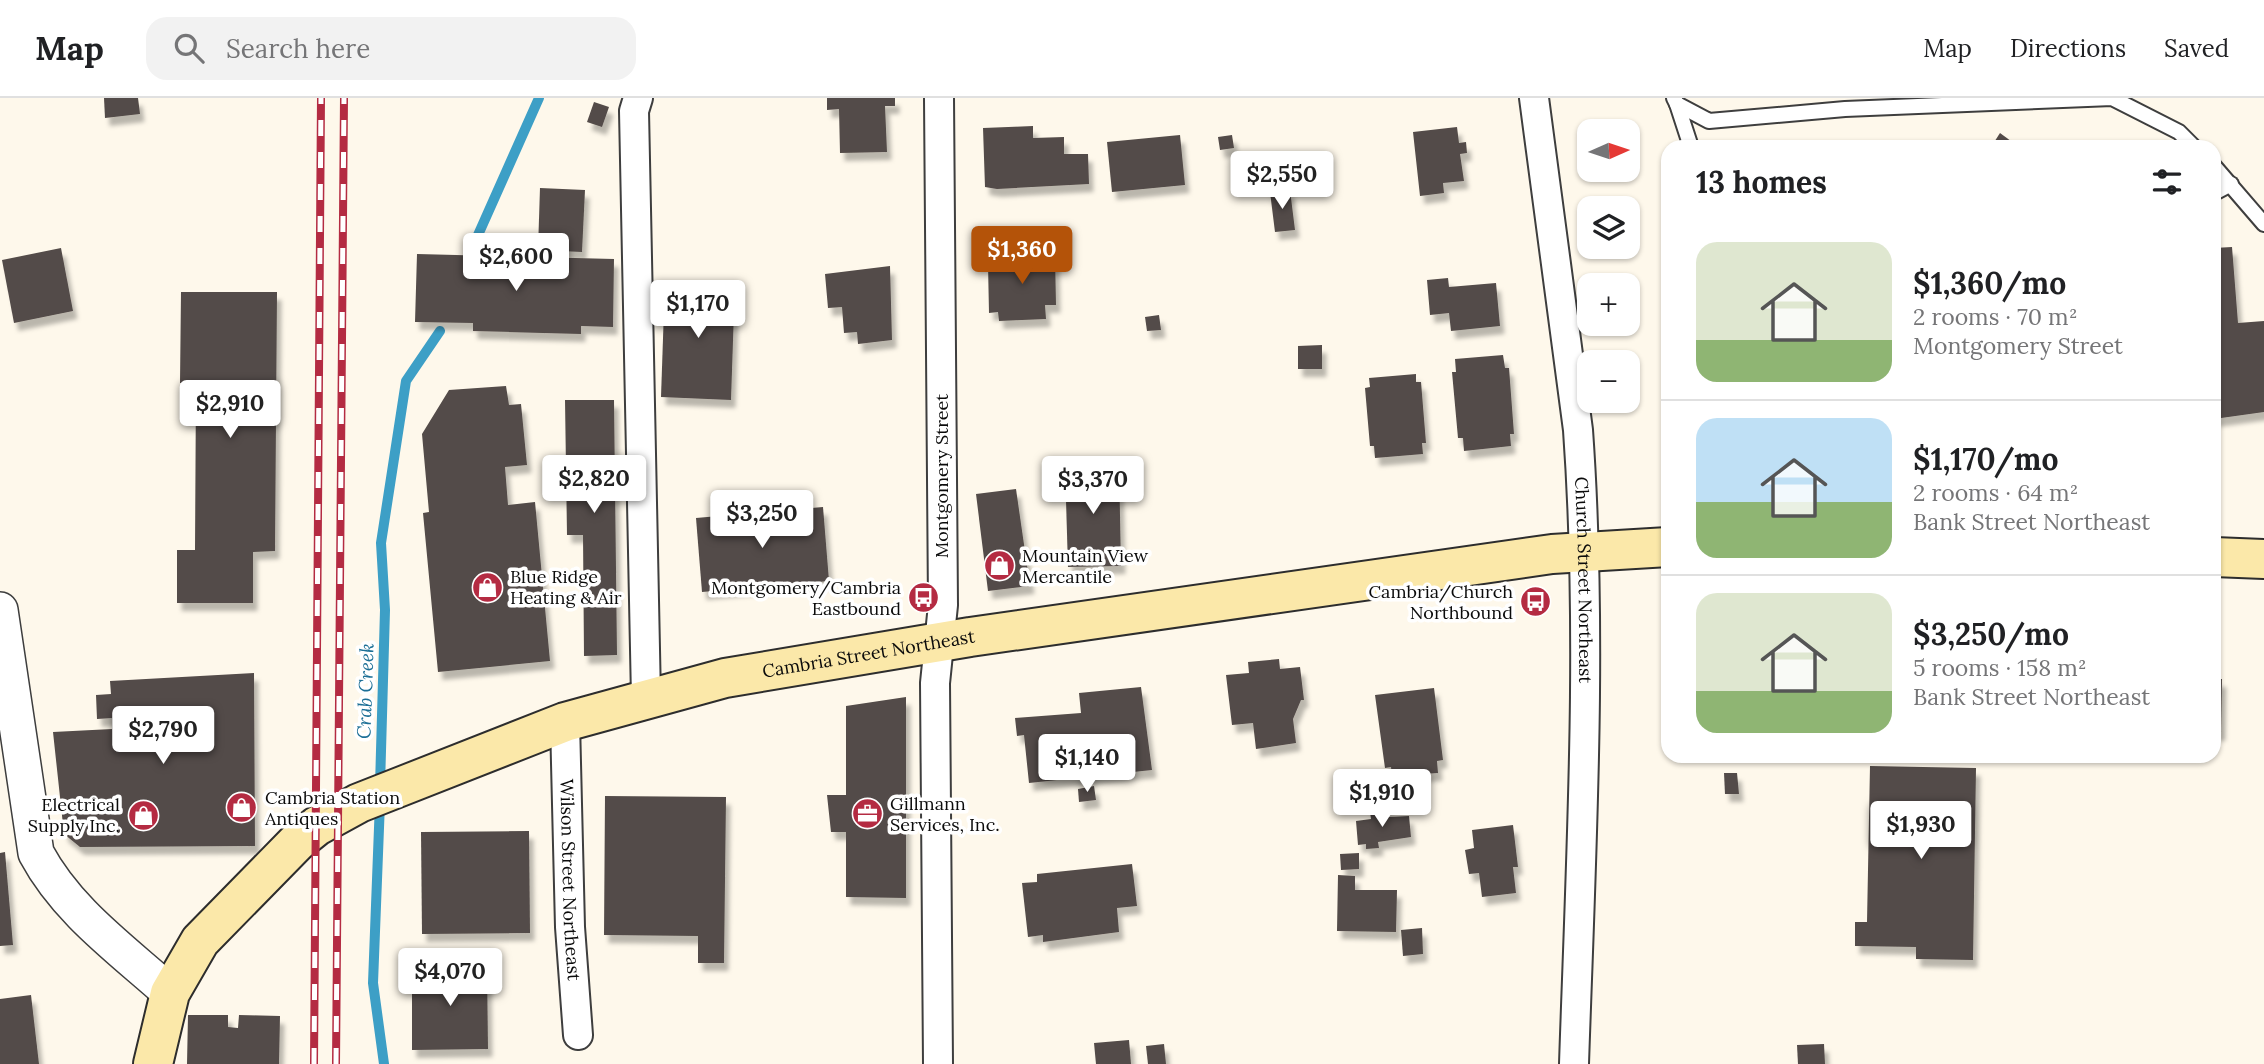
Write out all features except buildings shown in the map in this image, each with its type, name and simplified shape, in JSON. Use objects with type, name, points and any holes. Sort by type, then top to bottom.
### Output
[{"type":"main road","name":"Cambria Street Northeast","points":[[153,1064],[170,993],[201,941],[278,861],[317,826],[359,803],[565,723],[646,698],[725,678],[939,642],[1346,582],[1583,551],[1661,547]]},
{"type":"main road","points":[[2221,557],[2264,559]]},
{"type":"street","points":[[638,98],[634,111],[646,698]]},
{"type":"street","name":"Montgomery Street","points":[[938,1064],[935,683],[943,605],[939,98]]},
{"type":"street","name":"Church Street Northeast","points":[[1534,98],[1578,430],[1583,551],[1585,724],[1574,1064]]},
{"type":"street","points":[[0,610],[36,853],[52,884],[78,913],[170,993]]},
{"type":"street","name":"Wilson Street Northeast","points":[[565,723],[569,927],[578,1035]]},
{"type":"lane","points":[[1675,101],[1709,121],[1844,109],[2112,98],[2179,132],[2187,140]]},
{"type":"lane","points":[[1675,101],[1689,140]]},
{"type":"lane","points":[[2221,173],[2264,224]]},
{"type":"lane","points":[[2221,189],[2231,184]]},
{"type":"waterway","name":"Crab Creek","points":[[474,244],[539,98]]},
{"type":"waterway","name":"Crab Creek","points":[[380,786],[385,610],[381,543],[406,381],[440,331]]},
{"type":"waterway","name":"Crab Creek","points":[[380,802],[373,983],[384,1064]]},
{"type":"railway","points":[[314,1064],[321,98]]},
{"type":"railway","points":[[336,1064],[344,98]]},
{"type":"place","name":"Mountain View Mercantile","points":[[999,566]]},
{"type":"place","name":"Blue Ridge Heating & Air","points":[[487,587]]},
{"type":"place","name":"Montgomery/Cambria Eastbound","points":[[924,598]]},
{"type":"place","name":"Cambria/Church Northbound","points":[[1536,602]]},
{"type":"place","name":"Cambria Station Antiques","points":[[242,808]]},
{"type":"place","name":"Gillmann Services, Inc.","points":[[867,814]]},
{"type":"place","name":"Electrical Supply Inc.","points":[[143,815]]}]
